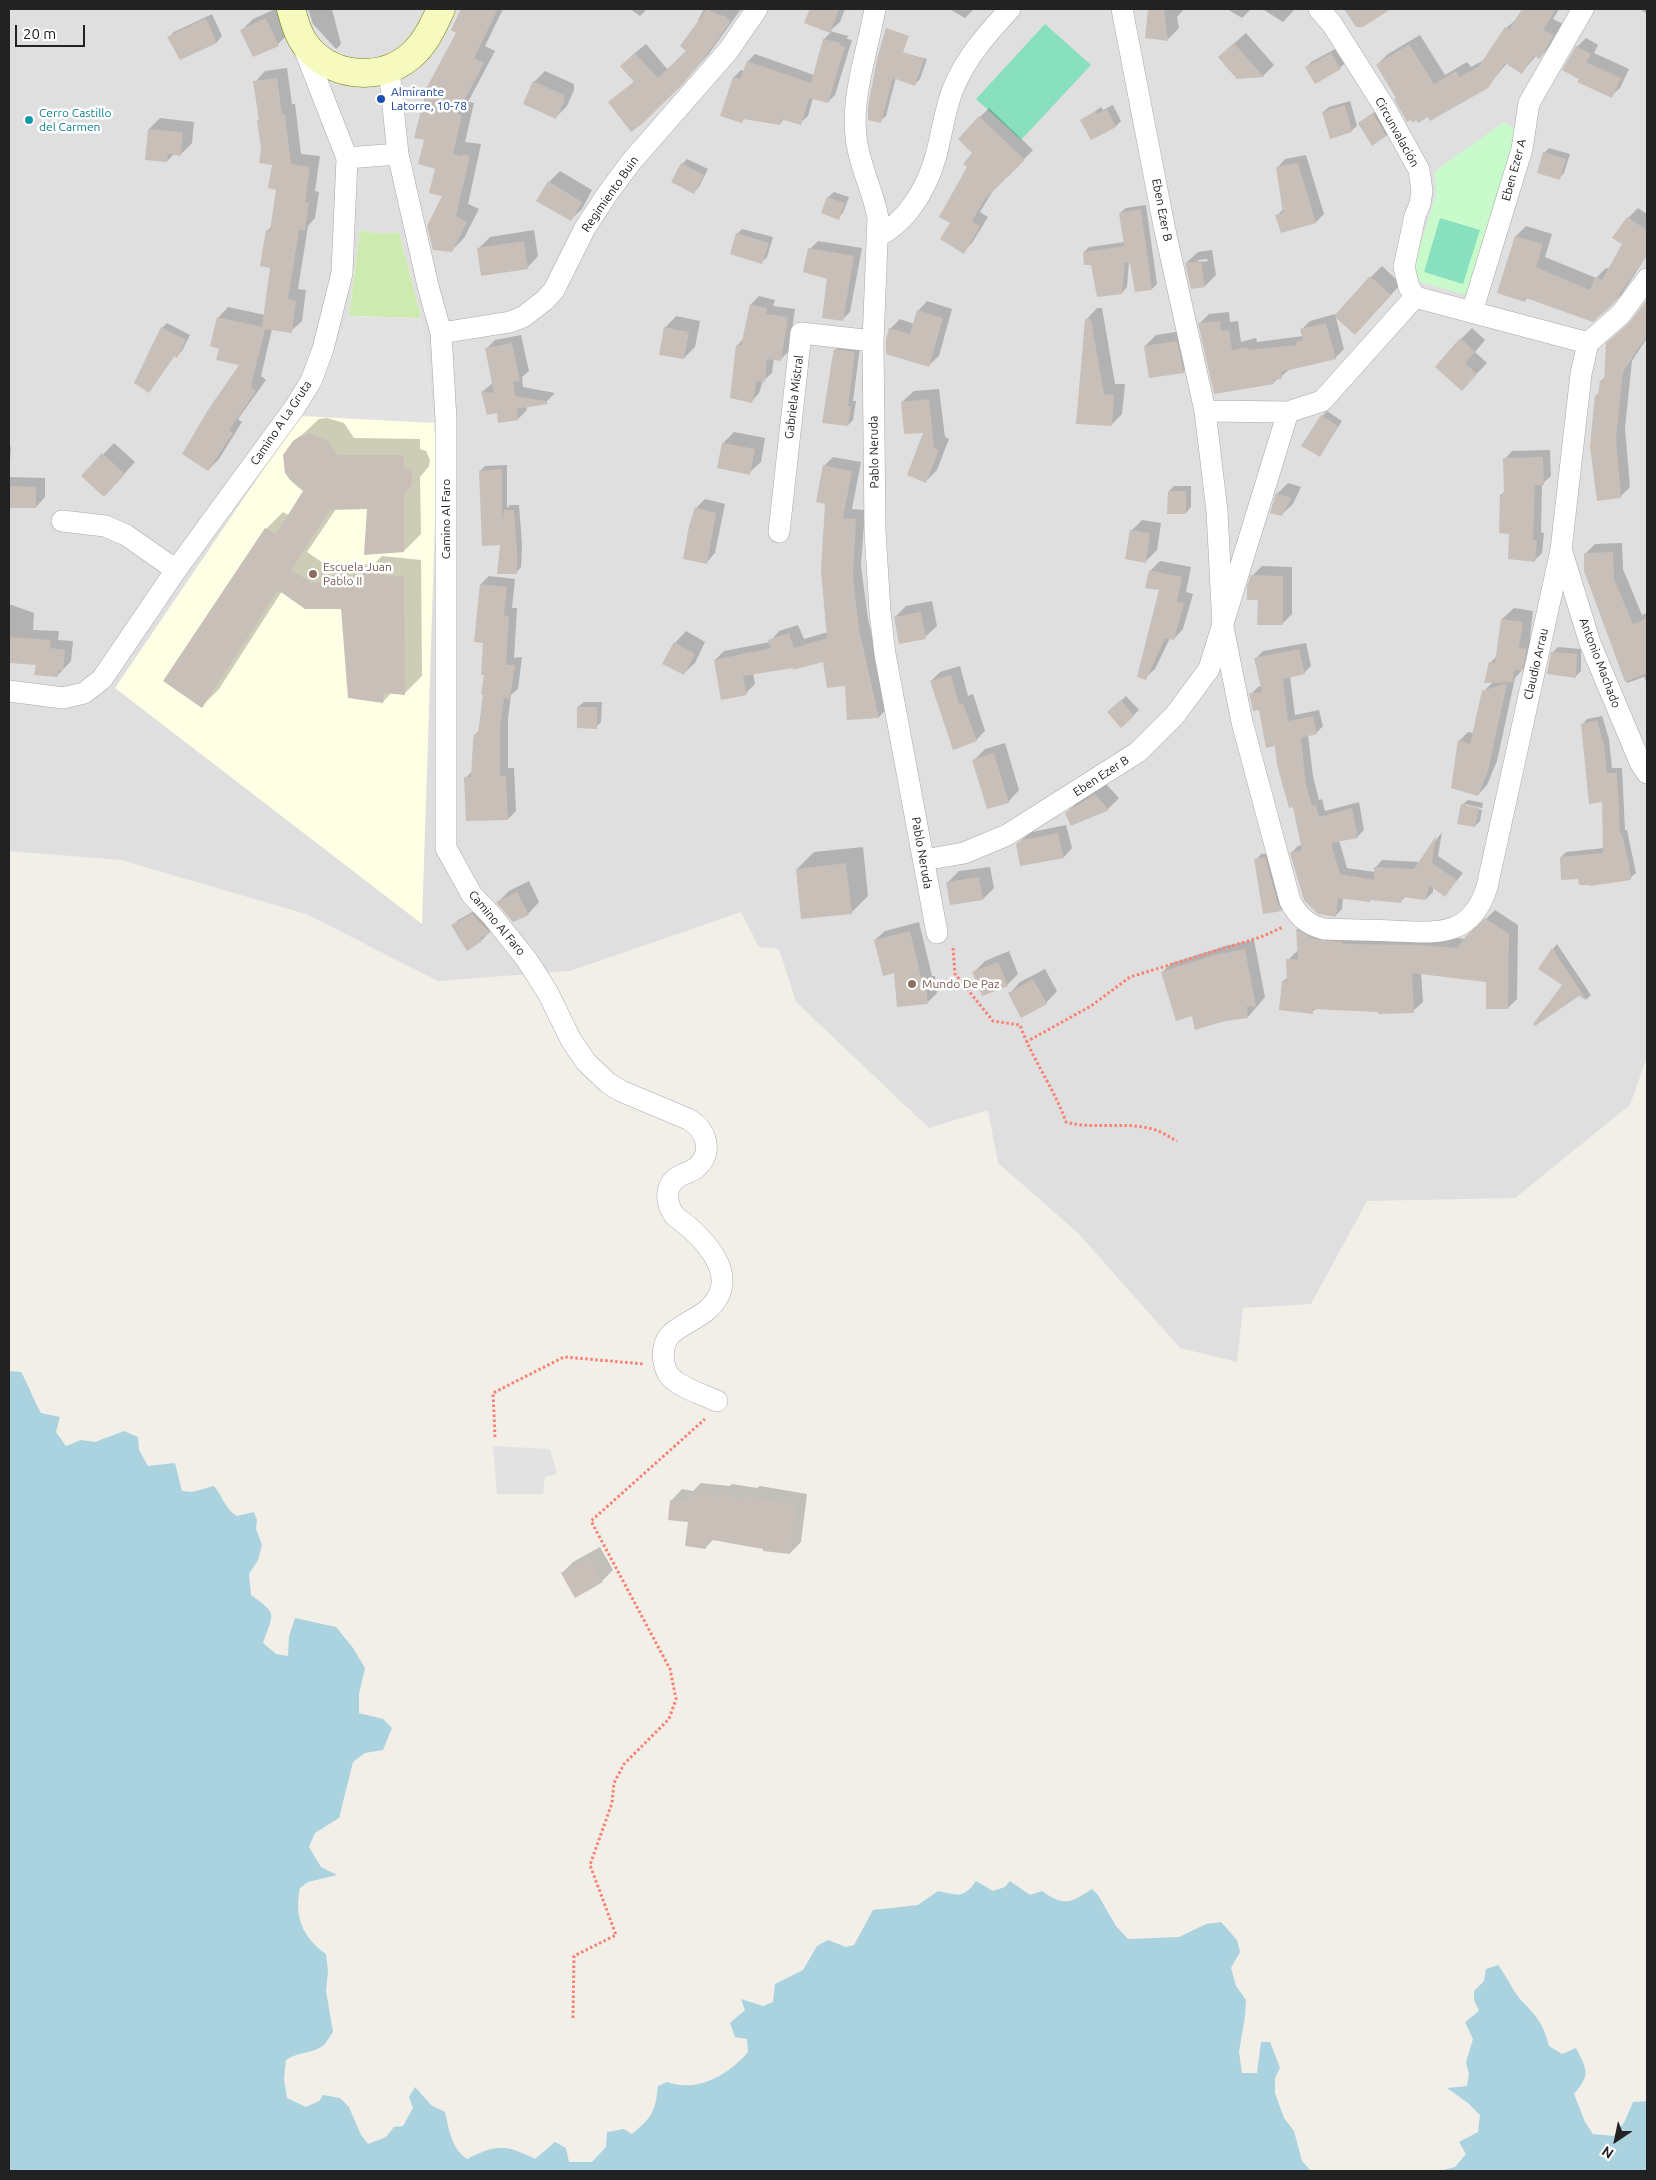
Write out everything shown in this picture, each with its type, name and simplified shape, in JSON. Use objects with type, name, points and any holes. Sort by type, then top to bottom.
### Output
[{"type":"main road","points":[[295,21],[313,53],[333,66],[349,72],[365,73],[389,69],[403,62],[415,52],[425,40],[441,9]]},
{"type":"street","name":"Regimiento Buin","points":[[441,332],[510,322],[523,317],[545,300],[554,290],[585,228],[608,193],[631,162],[728,51],[757,9]]},
{"type":"street","name":"Pablo Neruda","points":[[875,9],[858,98],[856,135],[861,164],[875,201],[878,218],[873,341],[875,532],[880,612],[885,654],[937,933]]},
{"type":"street","points":[[878,236],[902,219],[920,192],[935,158],[946,107],[961,73],[978,44],[1010,9]]},
{"type":"street","name":"Eben Ezer B","points":[[1122,9],[1164,226],[1205,411],[1217,511],[1223,627],[1242,722],[1290,901],[1301,918]]},
{"type":"street","name":"Circunvalación","points":[[1319,9],[1332,24],[1385,108],[1419,170],[1422,191],[1420,204],[1415,216],[1404,267],[1409,287],[1416,297]]},
{"type":"street","name":"Eben Ezer A","points":[[1472,312],[1522,149],[1529,103],[1583,9]]},
{"type":"street","name":"Camino A La Gruta","points":[[9,691],[63,698],[84,693],[102,679],[176,570],[295,407],[310,381],[330,324],[342,273],[347,158],[295,21]]},
{"type":"street","name":"Camino Al Faro","points":[[389,69],[398,154],[428,286],[441,332],[446,420],[446,848],[472,896],[492,916],[527,960],[548,993],[571,1040],[586,1062],[602,1078],[621,1091],[688,1119],[697,1124],[703,1131],[707,1150],[704,1159],[698,1167],[675,1179],[668,1192],[667,1200],[669,1209],[674,1216],[715,1254],[721,1269],[721,1285],[719,1295],[707,1310],[672,1334],[666,1341],[663,1358],[664,1366]]},
{"type":"street","points":[[347,158],[398,154]]},
{"type":"street","points":[[1205,411],[1288,412],[1322,401],[1416,297],[1588,343],[1621,314],[1647,279]]},
{"type":"street","name":"Gabriela Mistral","points":[[778,532],[801,333],[873,341]]},
{"type":"street","name":"Claudio Arrau","points":[[1301,918],[1315,927],[1324,929],[1436,933],[1461,925],[1479,907],[1487,887],[1561,550],[1581,374],[1588,343]]},
{"type":"street","name":"Eben Ezer B","points":[[924,860],[964,853],[1007,834],[1138,752],[1175,715],[1209,669],[1288,412]]},
{"type":"street","points":[[62,521],[105,526],[126,535],[176,570]]},
{"type":"street","name":"Antonio Machado","points":[[1561,550],[1590,643],[1640,762],[1647,773]]},
{"type":"street","points":[[664,1366],[674,1380],[717,1401]]},
{"type":"path","points":[[1026,1042],[1091,1006],[1130,977],[1261,937],[1301,918]]},
{"type":"path","points":[[937,933],[952,944],[955,974],[993,1021],[1020,1025],[1026,1042],[1060,1103],[1066,1122],[1082,1126],[1138,1126],[1154,1129],[1177,1141]]},
{"type":"path","points":[[495,1437],[493,1393],[564,1357],[664,1366]]},
{"type":"path","points":[[573,2018],[574,1956],[616,1934],[590,1865],[612,1803],[614,1784],[624,1764],[668,1719],[676,1698],[670,1670],[591,1521],[708,1417],[717,1401]]},
{"type":"shaded area","points":[[9,9],[1647,9],[1647,1057],[1630,1105],[1515,1198],[1367,1201],[1311,1304],[1243,1308],[1237,1362],[1180,1348],[1078,1233],[998,1163],[988,1110],[929,1128],[796,1002],[779,949],[759,947],[741,912],[570,971],[438,981],[306,914],[121,860],[9,851]]},
{"type":"shaded area","name":"Escuela Juan Pablo II","points":[[360,230],[381,234],[399,232],[421,318],[434,423],[437,460],[422,924],[115,688],[322,383],[349,316]]},
{"type":"shaded area","points":[[349,316],[421,318],[434,423],[300,416],[322,383]]},
{"type":"shaded area","points":[[493,1446],[550,1449],[557,1474],[545,1477],[543,1494],[497,1494]]},
{"type":"green space","points":[[1045,24],[1091,65],[1021,140],[976,99]]},
{"type":"green space","points":[[1504,122],[1516,130],[1507,179],[1471,296],[1420,282],[1413,270],[1436,195],[1435,171]]},
{"type":"green space","points":[[1440,218],[1480,230],[1463,284],[1424,272]]},
{"type":"green space","points":[[360,230],[381,234],[399,232],[421,318],[349,316]]},
{"type":"water","points":[[9,1371],[21,1372],[41,1413],[60,1417],[56,1432],[66,1446],[81,1440],[95,1442],[124,1431],[138,1437],[139,1450],[148,1466],[175,1463],[182,1491],[192,1492],[214,1486],[227,1506],[237,1516],[254,1512],[257,1520],[256,1529],[262,1545],[258,1560],[249,1574],[251,1595],[270,1611],[271,1615],[263,1643],[276,1654],[288,1656],[289,1636],[295,1618],[336,1627],[353,1648],[365,1668],[359,1694],[359,1713],[383,1719],[392,1728],[383,1750],[365,1753],[353,1762],[339,1818],[315,1833],[309,1847],[321,1867],[337,1875],[308,1882],[300,1888],[298,1898],[299,1917],[306,1933],[326,1954],[328,1971],[326,1991],[333,2032],[320,2048],[286,2060],[284,2079],[287,2098],[306,2107],[319,2101],[323,2095],[340,2098],[349,2107],[361,2135],[368,2144],[386,2137],[394,2127],[403,2126],[413,2108],[409,2097],[415,2087],[431,2105],[445,2112],[454,2144],[467,2159],[494,2148],[508,2148],[535,2159],[555,2142],[566,2148],[569,2162],[592,2162],[606,2147],[607,2132],[624,2129],[632,2134],[644,2123],[654,2109],[658,2086],[667,2082],[690,2085],[712,2080],[740,2060],[748,2052],[747,2039],[735,2037],[730,2023],[745,2010],[741,1999],[763,2006],[773,2002],[775,1984],[803,1970],[817,1946],[828,1940],[846,1947],[854,1945],[873,1910],[918,1905],[938,1891],[955,1894],[964,1893],[976,1881],[993,1891],[1005,1887],[1010,1881],[1030,1895],[1042,1891],[1062,1901],[1073,1900],[1092,1889],[1098,1895],[1116,1926],[1128,1939],[1179,1937],[1206,1924],[1221,1922],[1237,1940],[1240,1952],[1231,1968],[1236,1986],[1246,2000],[1239,2052],[1242,2073],[1257,2073],[1261,2042],[1270,2042],[1280,2068],[1275,2078],[1275,2093],[1284,2118],[1294,2131],[1302,2161],[1311,2171],[9,2171]]},
{"type":"water","points":[[1498,1965],[1517,1995],[1535,2015],[1544,2031],[1549,2046],[1562,2054],[1576,2048],[1586,2072],[1583,2082],[1574,2094],[1585,2122],[1593,2134],[1614,2136],[1625,2121],[1633,2102],[1647,2101],[1647,2171],[1440,2171],[1455,2167],[1466,2154],[1459,2142],[1478,2132],[1480,2115],[1468,2103],[1447,2088],[1467,2086],[1469,2074],[1466,2062],[1473,2039],[1465,2022],[1479,2011],[1474,2000],[1474,1991],[1484,1981],[1486,1969]]},
{"type":"building","points":[[461,9],[498,9],[474,58],[484,63],[457,114],[462,115],[453,154],[470,156],[456,216],[467,222],[452,252],[433,250],[427,226],[442,196],[429,193],[435,169],[418,164],[424,140],[414,138],[427,87],[456,33],[451,30]]},
{"type":"building","points":[[707,9],[722,16],[723,14],[731,21],[683,84],[643,123],[631,132],[608,102],[634,82],[620,66],[635,53],[658,78],[686,51],[680,46]]},
{"type":"building","points":[[810,9],[839,9],[830,33],[804,23]]},
{"type":"building","points":[[1148,9],[1164,9],[1168,41],[1145,38]]},
{"type":"building","points":[[1344,9],[1391,9],[1363,27],[1356,27]]},
{"type":"building","points":[[1522,9],[1556,9],[1543,30],[1554,35],[1540,59],[1534,56],[1522,74],[1505,63],[1488,88],[1430,121],[1428,117],[1418,123],[1416,120],[1413,123],[1411,120],[1407,122],[1394,99],[1396,98],[1376,65],[1409,44],[1434,84],[1456,71],[1460,77],[1479,66],[1505,27],[1509,30]]},
{"type":"building","points":[[206,18],[217,43],[180,60],[167,37]]},
{"type":"building","points":[[266,18],[279,46],[253,57],[240,30]]},
{"type":"building","points":[[886,28],[909,36],[903,52],[924,59],[915,86],[893,78],[881,123],[868,120],[868,107],[877,59]]},
{"type":"building","points":[[823,39],[841,43],[840,46],[845,47],[828,103],[809,98],[801,125],[781,119],[780,125],[743,119],[742,123],[720,116],[733,77],[740,79],[747,61],[811,83]]},
{"type":"building","points":[[1234,43],[1264,77],[1237,79],[1229,70],[1218,57]]},
{"type":"building","points":[[1576,46],[1591,54],[1586,62],[1621,78],[1612,98],[1577,82],[1579,79],[1562,70]]},
{"type":"building","points":[[1331,53],[1341,69],[1315,84],[1305,67]]},
{"type":"building","points":[[277,78],[282,114],[285,114],[291,164],[310,167],[305,202],[309,202],[305,230],[299,230],[288,299],[296,301],[292,333],[265,329],[251,387],[256,391],[229,430],[233,433],[208,471],[182,454],[208,410],[239,365],[216,360],[219,349],[210,346],[217,317],[262,327],[270,268],[260,266],[266,230],[270,231],[276,190],[268,188],[272,165],[259,163],[261,149],[257,120],[259,120],[253,81]]},
{"type":"building","points":[[533,81],[564,95],[564,102],[556,119],[523,104]]},
{"type":"building","points":[[1345,105],[1352,132],[1330,139],[1322,112]]},
{"type":"building","points":[[1107,109],[1116,127],[1091,140],[1080,120],[1096,111],[1097,114]]},
{"type":"building","points":[[1373,113],[1386,136],[1372,146],[1358,123]]},
{"type":"building","points":[[979,116],[1025,160],[985,199],[972,221],[980,226],[964,254],[940,239],[950,223],[939,217],[967,167],[963,164],[972,153],[958,139]]},
{"type":"building","points":[[148,129],[183,132],[181,156],[168,154],[167,162],[145,160]]},
{"type":"building","points":[[1543,152],[1566,159],[1560,180],[1537,173]]},
{"type":"building","points":[[681,163],[704,175],[694,194],[671,182]]},
{"type":"building","points":[[1298,163],[1316,223],[1281,233],[1275,215],[1283,213],[1276,167]]},
{"type":"building","points":[[548,181],[582,202],[571,221],[536,201]]},
{"type":"building","points":[[827,197],[845,203],[839,220],[821,213]]},
{"type":"building","points":[[1141,209],[1152,290],[1135,292],[1130,263],[1125,263],[1122,294],[1097,297],[1091,265],[1084,265],[1083,252],[1124,246],[1119,213]]},
{"type":"building","points":[[1627,217],[1647,230],[1647,255],[1612,305],[1593,322],[1526,298],[1525,302],[1497,293],[1515,236],[1543,244],[1536,267],[1590,290],[1595,277],[1602,280],[1622,244],[1612,238]]},
{"type":"building","points":[[736,233],[769,243],[762,264],[730,254]]},
{"type":"building","points":[[524,241],[528,269],[481,276],[477,248]]},
{"type":"building","points":[[808,248],[854,256],[843,321],[822,318],[827,279],[803,272]]},
{"type":"building","points":[[1201,261],[1205,287],[1191,289],[1185,263]]},
{"type":"building","points":[[1370,276],[1391,295],[1355,335],[1334,316]]},
{"type":"building","points":[[1647,300],[1647,335],[1623,372],[1616,438],[1621,498],[1597,501],[1590,446],[1595,395],[1598,396],[1600,380],[1604,381],[1606,343],[1629,323]]},
{"type":"building","points":[[750,304],[767,308],[766,314],[788,317],[781,361],[767,359],[765,382],[757,381],[752,403],[730,398],[736,345],[741,346]]},
{"type":"building","points":[[917,310],[943,318],[929,367],[886,354],[886,340],[889,328],[910,334]]},
{"type":"building","points":[[1085,319],[1091,319],[1104,394],[1114,395],[1112,426],[1076,424]]},
{"type":"building","points":[[1220,321],[1221,331],[1229,330],[1232,350],[1247,347],[1248,350],[1296,345],[1296,342],[1303,340],[1300,329],[1326,323],[1336,359],[1281,372],[1282,379],[1273,380],[1274,384],[1214,394],[1198,323]]},
{"type":"building","points":[[161,327],[186,340],[177,358],[174,356],[149,393],[134,383]]},
{"type":"building","points":[[664,327],[689,332],[684,359],[659,355]]},
{"type":"building","points":[[1460,338],[1475,352],[1465,363],[1477,374],[1462,391],[1435,367]]},
{"type":"building","points":[[1177,341],[1184,373],[1149,378],[1144,346]]},
{"type":"building","points":[[512,343],[520,381],[513,382],[515,396],[547,401],[547,404],[517,409],[518,420],[498,423],[497,413],[487,415],[481,391],[494,393],[485,348]]},
{"type":"building","points":[[834,349],[855,352],[848,406],[851,406],[848,426],[822,423]]},
{"type":"building","points":[[929,399],[934,448],[939,450],[926,483],[907,475],[923,433],[904,434],[901,402]]},
{"type":"building","points":[[1321,415],[1338,426],[1320,457],[1301,446]]},
{"type":"building","points":[[310,434],[327,440],[337,455],[403,455],[404,466],[412,473],[412,484],[404,495],[404,552],[364,555],[367,509],[330,510],[291,570],[312,583],[363,580],[363,573],[404,577],[405,695],[384,693],[383,703],[348,698],[341,609],[305,609],[278,590],[202,708],[163,681],[265,528],[276,534],[303,491],[285,473],[283,455],[293,441],[300,436]]},
{"type":"building","points":[[722,443],[755,449],[750,475],[717,468]]},
{"type":"building","points":[[102,453],[125,474],[104,497],[81,476]]},
{"type":"building","points":[[1543,457],[1544,485],[1535,485],[1533,540],[1537,540],[1535,562],[1508,559],[1509,534],[1499,533],[1500,494],[1504,494],[1503,458]]},
{"type":"building","points":[[823,465],[852,471],[843,518],[856,519],[853,576],[859,629],[879,718],[847,720],[845,686],[827,688],[823,662],[793,670],[793,668],[743,676],[747,695],[721,700],[714,660],[771,648],[768,640],[789,633],[794,648],[827,638],[821,571],[825,504],[816,502]]},
{"type":"building","points":[[502,469],[502,523],[504,510],[514,510],[517,574],[497,574],[500,545],[482,546],[479,471]]},
{"type":"building","points":[[9,486],[36,487],[36,508],[9,508]]},
{"type":"building","points":[[1168,491],[1186,491],[1186,514],[1167,514]]},
{"type":"building","points":[[1276,493],[1291,498],[1282,516],[1270,513]]},
{"type":"building","points":[[695,507],[716,513],[707,564],[683,559],[689,526]]},
{"type":"building","points":[[1130,530],[1150,533],[1146,563],[1125,559]]},
{"type":"building","points":[[1613,552],[1614,579],[1633,624],[1647,618],[1647,673],[1625,682],[1584,571],[1584,553]]},
{"type":"building","points":[[1149,570],[1182,577],[1177,602],[1184,603],[1174,640],[1165,638],[1146,680],[1137,677],[1159,590],[1145,588]]},
{"type":"building","points":[[1251,575],[1283,576],[1283,625],[1257,625],[1258,600],[1247,600],[1247,586]]},
{"type":"building","points":[[480,584],[507,587],[504,616],[509,616],[506,665],[515,665],[510,699],[504,698],[500,728],[500,776],[506,776],[508,820],[466,821],[464,777],[471,777],[474,734],[478,734],[483,695],[481,694],[484,675],[481,675],[483,643],[474,642]]},
{"type":"building","points":[[921,612],[926,639],[899,644],[894,617]]},
{"type":"building","points":[[1501,619],[1523,622],[1519,648],[1527,649],[1522,671],[1514,670],[1513,682],[1484,683],[1489,662],[1495,663]]},
{"type":"building","points":[[9,637],[51,640],[50,648],[65,650],[63,671],[58,670],[58,677],[34,675],[36,665],[9,663]]},
{"type":"building","points":[[674,642],[695,654],[684,675],[662,664]]},
{"type":"building","points":[[1299,649],[1305,674],[1283,679],[1288,721],[1313,716],[1317,734],[1301,738],[1306,784],[1312,806],[1316,805],[1319,817],[1352,808],[1358,838],[1331,843],[1340,874],[1374,880],[1374,867],[1414,869],[1436,836],[1432,863],[1457,880],[1445,897],[1429,885],[1426,900],[1402,897],[1401,903],[1338,898],[1336,917],[1318,914],[1304,900],[1290,853],[1302,850],[1293,807],[1289,808],[1277,765],[1275,746],[1266,748],[1259,710],[1253,711],[1249,693],[1262,692],[1254,658]]},
{"type":"building","points":[[1551,652],[1577,654],[1576,678],[1547,674]]},
{"type":"building","points":[[951,675],[959,704],[963,703],[977,741],[953,750],[930,681]]},
{"type":"building","points":[[1507,683],[1488,771],[1478,796],[1451,788],[1458,740],[1470,744],[1482,691]]},
{"type":"building","points":[[1121,700],[1134,716],[1121,728],[1107,712]]},
{"type":"building","points":[[577,707],[597,707],[597,729],[577,728]]},
{"type":"building","points":[[1597,720],[1604,745],[1607,773],[1617,773],[1620,834],[1622,834],[1631,880],[1590,886],[1579,885],[1578,879],[1561,880],[1560,857],[1603,853],[1602,802],[1589,804],[1581,724]]},
{"type":"building","points":[[994,753],[1009,803],[987,809],[972,760]]},
{"type":"building","points":[[1095,794],[1109,810],[1071,826],[1065,813]]},
{"type":"building","points":[[1461,804],[1479,808],[1475,827],[1457,824]]},
{"type":"building","points":[[1058,833],[1064,858],[1020,866],[1016,844],[1022,840]]},
{"type":"building","points":[[1265,857],[1278,904],[1282,911],[1263,914],[1254,859]]},
{"type":"building","points":[[846,863],[852,914],[801,919],[796,869]]},
{"type":"building","points":[[979,877],[983,900],[950,905],[946,882]]},
{"type":"building","points":[[517,892],[529,915],[513,922],[496,902]]},
{"type":"building","points":[[472,914],[490,933],[480,938],[482,941],[467,951],[451,925]]},
{"type":"building","points":[[1485,918],[1509,934],[1508,1009],[1486,1009],[1486,982],[1412,973],[1414,1013],[1378,1014],[1378,1012],[1313,1009],[1313,1014],[1279,1010],[1282,981],[1287,981],[1286,959],[1298,959],[1296,929],[1315,939],[1342,942],[1342,944],[1419,945],[1458,948],[1466,936]]},
{"type":"building","points":[[910,931],[923,985],[926,984],[928,1004],[897,1007],[894,973],[883,976],[874,940]]},
{"type":"building","points":[[1552,948],[1587,1001],[1579,996],[1535,1026],[1533,1024],[1562,985],[1538,969]]},
{"type":"building","points":[[1245,949],[1256,1007],[1247,1006],[1248,1018],[1225,1021],[1195,1030],[1192,1016],[1176,1021],[1161,972],[1214,955]]},
{"type":"building","points":[[998,962],[1008,986],[982,996],[972,972]]},
{"type":"building","points":[[1033,979],[1047,1004],[1021,1018],[1008,993]]},
{"type":"building","points":[[689,1493],[719,1497],[719,1494],[747,1499],[747,1496],[796,1505],[790,1554],[763,1551],[763,1549],[707,1539],[706,1549],[685,1546],[688,1522],[668,1520],[670,1500],[688,1502]]},
{"type":"building","points":[[589,1557],[603,1582],[575,1598],[561,1573]]},
{"type":"place","name":"Almirante Latorre, 10-78","points":[[381,99]]},
{"type":"place","name":"Cerro Castillo del Carmen","points":[[29,120]]},
{"type":"place","name":"Escuela Juan Pablo II","points":[[313,574]]},
{"type":"place","name":"Mundo De Paz","points":[[912,984]]}]
